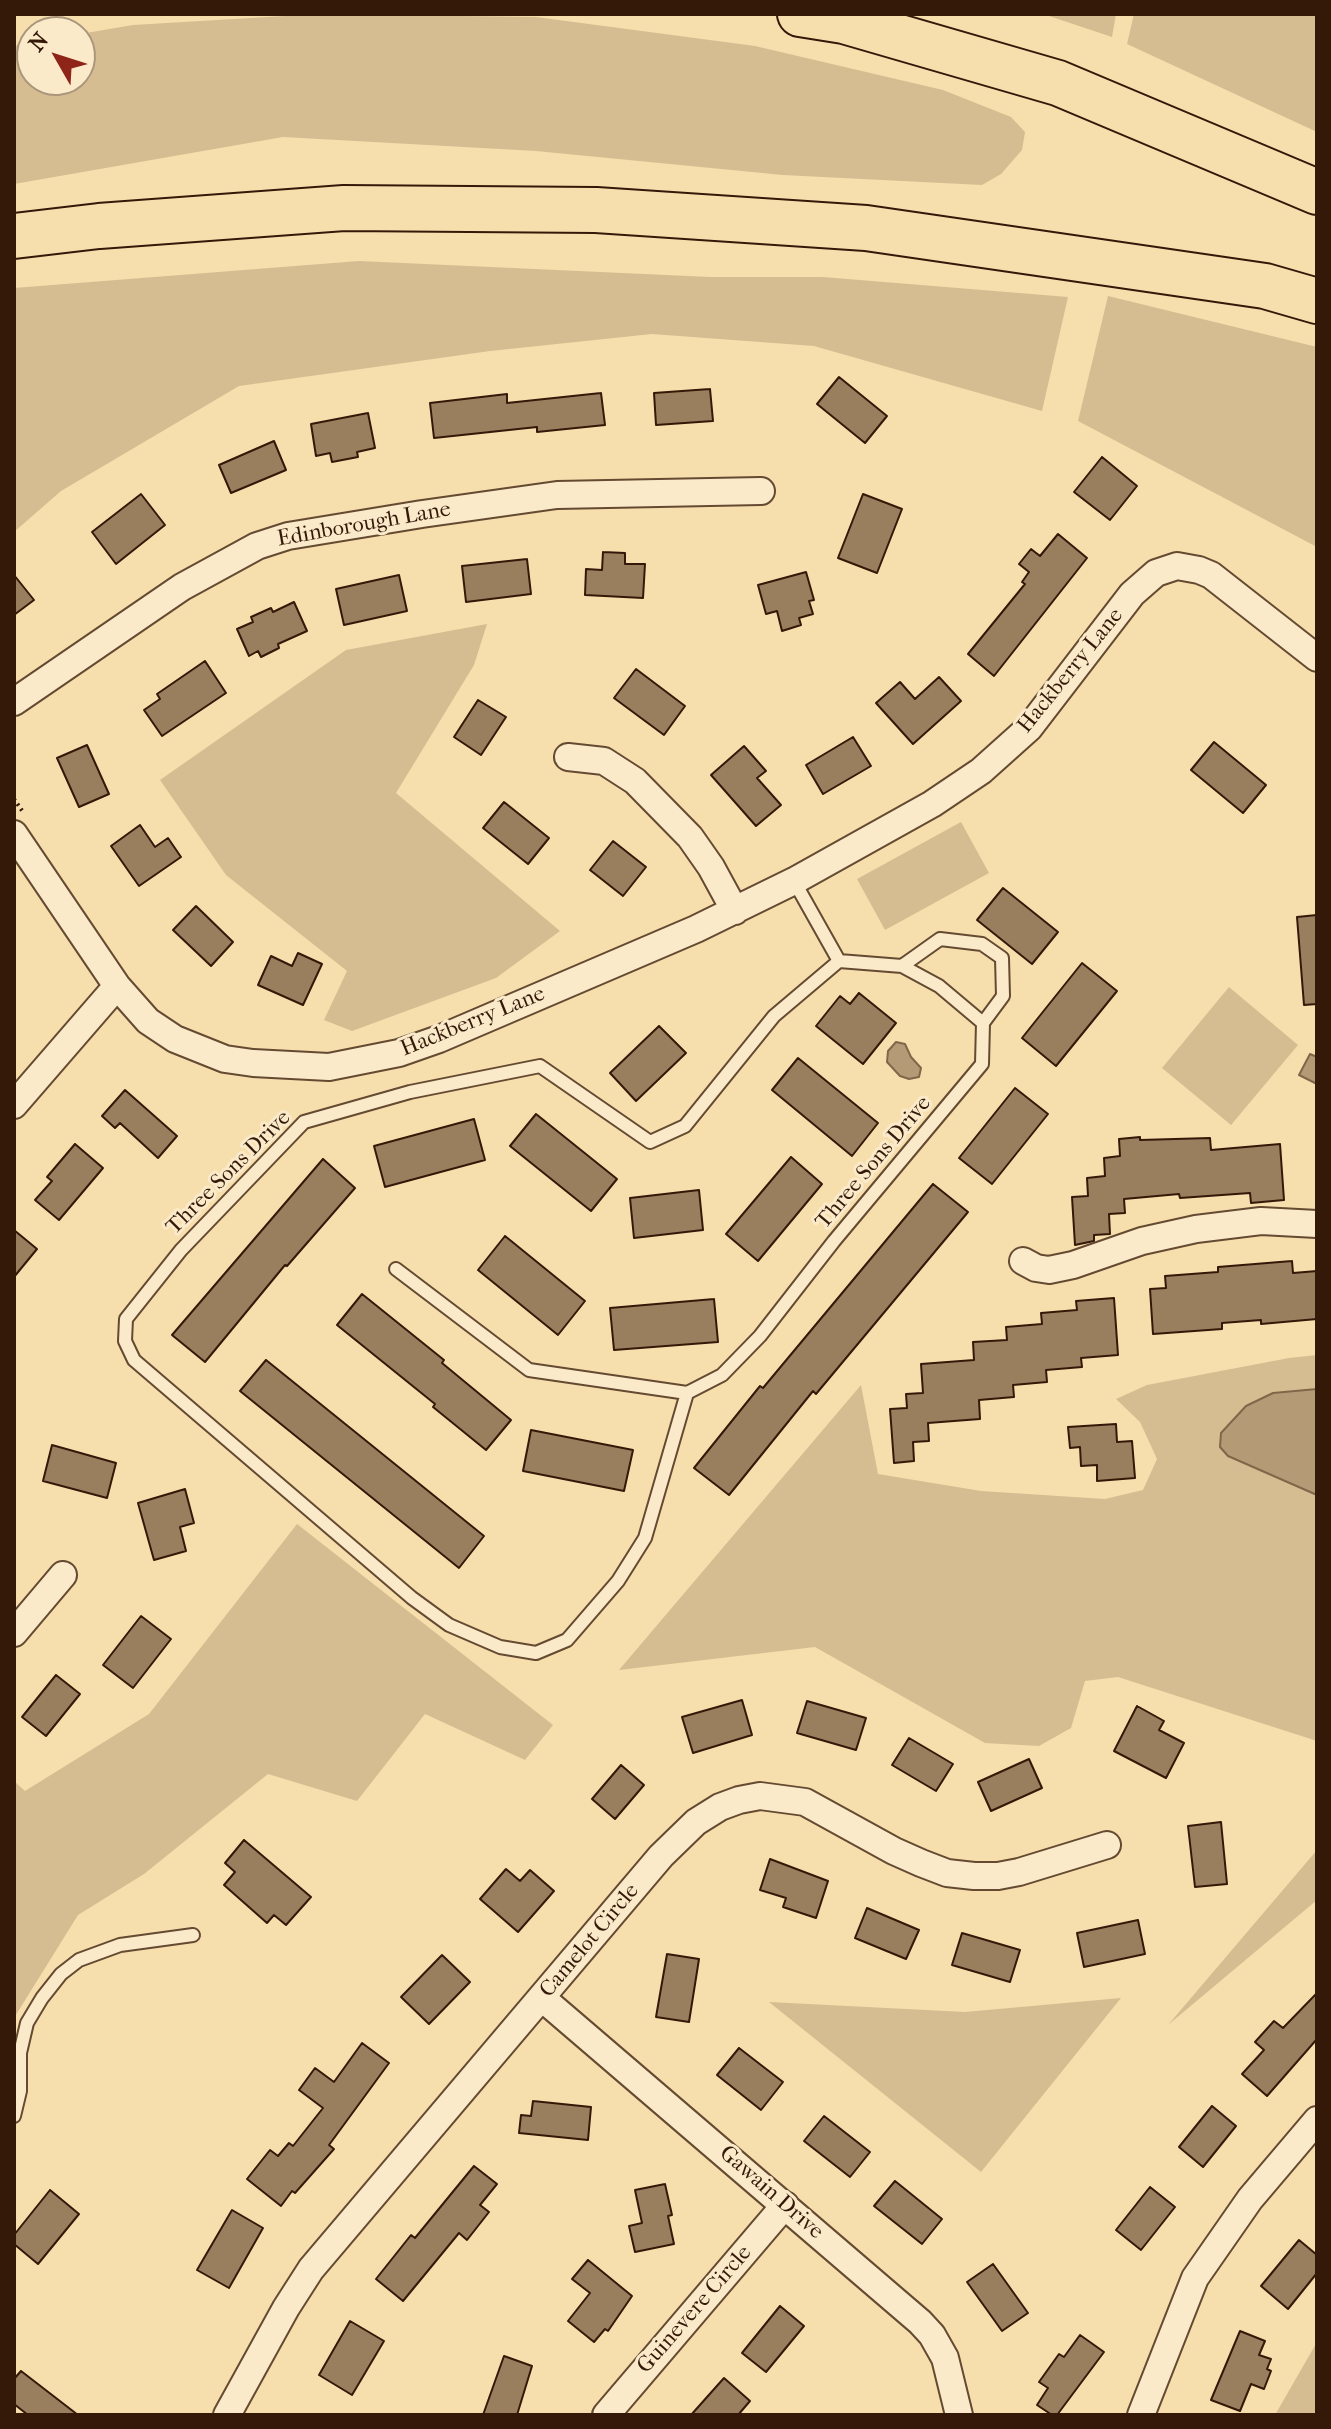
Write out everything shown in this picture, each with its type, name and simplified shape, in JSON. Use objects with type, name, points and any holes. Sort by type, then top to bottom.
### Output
[{"type":"highway","points":[[800,14],[844,21],[1058,83],[1317,192]]},
{"type":"highway","points":[[14,236],[99,226],[344,208],[596,210],[866,228],[1265,286],[1317,301]]},
{"type":"street","name":"Edinborough Lane","points":[[14,702],[182,587],[257,546],[288,536],[557,495],[761,491]]},
{"type":"street","name":"Hackberry Lane","points":[[22,829],[117,986],[148,1021],[199,1050],[253,1063],[329,1067],[399,1053],[439,1039],[735,911],[932,804],[981,771],[1029,728],[1132,594],[1156,573],[1177,566],[1211,575],[1317,658]]},
{"type":"street","points":[[568,757],[604,761],[635,781],[690,837],[735,911]]},
{"type":"street","points":[[14,1105],[117,986]]},
{"type":"street","points":[[1023,1261],[1049,1270],[1142,1241],[1196,1229],[1261,1221],[1317,1224]]},
{"type":"street","points":[[14,1633],[63,1575]]},
{"type":"street","name":"Camelot Circle","points":[[227,2415],[311,2269],[678,1838],[720,1807],[760,1796],[805,1802],[894,1851],[947,1873],[998,1876],[1046,1865],[1107,1845]]},
{"type":"street","name":"Gawain Drive","points":[[542,1998],[932,2335],[945,2358],[959,2415]]},
{"type":"street","points":[[1141,2415],[1195,2278],[1250,2199],[1317,2120]]},
{"type":"street","name":"Guinevere Circle","points":[[606,2415],[785,2205]]},
{"type":"lane","points":[[794,881],[839,961],[902,966],[939,986],[983,1023]]},
{"type":"lane","name":"Three Sons Drive","points":[[839,961],[774,1016],[685,1126],[650,1142],[540,1066],[410,1092],[304,1122],[181,1250],[126,1319],[125,1341],[134,1360],[412,1598],[449,1625],[500,1647],[536,1653],[567,1640],[618,1581],[645,1538],[687,1393],[722,1375],[760,1336],[834,1241],[982,1064],[983,1023],[1003,996],[1002,958],[982,944],[940,939],[902,966]]},
{"type":"lane","points":[[396,1269],[529,1370],[687,1393]]},
{"type":"lane","points":[[14,2116],[20,2091],[20,2053],[27,2023],[61,1974],[79,1960],[120,1945],[193,1935]]},
{"type":"path","points":[[14,799],[22,829]]},
{"type":"shaded area","points":[[318,14],[536,17],[755,46],[943,90],[1011,117],[1025,132],[1022,150],[1001,174],[982,185],[783,175],[536,151],[283,137],[14,184],[14,46],[16,96],[96,96],[96,31],[133,25]]},
{"type":"shaded area","points":[[1043,14],[1116,14],[1112,37]]},
{"type":"shaded area","points":[[1134,14],[1317,14],[1317,132],[1127,44]]},
{"type":"shaded area","points":[[359,261],[710,277],[823,277],[1068,297],[1042,411],[814,346],[652,334],[490,351],[239,386],[61,491],[14,532],[14,288]]},
{"type":"shaded area","points":[[1108,296],[1317,347],[1317,547],[1078,421]]},
{"type":"shaded area","points":[[487,624],[474,665],[396,793],[560,931],[496,978],[352,1031],[324,1020],[347,971],[226,875],[160,780],[346,650]]},
{"type":"shaded area","points":[[961,822],[989,873],[885,930],[857,879]]},
{"type":"shaded area","points":[[1229,987],[1298,1045],[1231,1125],[1162,1068]]},
{"type":"shaded area","points":[[896,1042],[905,1044],[921,1068],[919,1077],[909,1079],[900,1076],[887,1062],[888,1051]]},
{"type":"shaded area","points":[[1310,1054],[1317,1057],[1317,1084],[1299,1075]]},
{"type":"shaded area","points":[[1317,1355],[1317,1741],[1118,1677],[1085,1681],[1071,1728],[1039,1746],[985,1743],[815,1647],[619,1670],[861,1385],[878,1474],[981,1491],[1105,1499],[1143,1490],[1157,1459],[1140,1422],[1116,1399],[1147,1385]]},
{"type":"shaded area","points":[[1317,1389],[1317,1495],[1228,1456],[1220,1447],[1221,1433],[1246,1406],[1273,1393]]},
{"type":"shaded area","points":[[297,1524],[553,1725],[525,1760],[425,1714],[357,1801],[268,1774],[144,1874],[78,1915],[14,2018],[14,1781],[25,1791],[149,1714]]},
{"type":"shaded area","points":[[1317,1850],[1317,1900],[1168,2025]]},
{"type":"shaded area","points":[[1121,1998],[981,2172],[769,2002],[965,2012]]},
{"type":"shaded area","points":[[1317,2342],[1317,2415],[1275,2415]]},
{"type":"building","points":[[839,377],[887,416],[865,443],[817,404]]},
{"type":"building","points":[[710,389],[713,421],[656,425],[654,393]]},
{"type":"building","points":[[601,393],[605,425],[537,432],[537,427],[434,438],[430,403],[507,394],[507,403]]},
{"type":"building","points":[[368,413],[375,448],[357,452],[358,457],[332,462],[330,453],[316,456],[311,424]]},
{"type":"building","points":[[274,441],[286,470],[231,493],[219,465]]},
{"type":"building","points":[[1102,457],[1137,486],[1110,520],[1074,492]]},
{"type":"building","points":[[141,494],[165,525],[116,564],[92,532]]},
{"type":"building","points":[[863,494],[902,509],[877,573],[838,558]]},
{"type":"building","points":[[1058,534],[1087,558],[994,676],[968,654],[1025,584],[1022,582],[1029,572],[1019,564],[1031,549],[1040,556]]},
{"type":"building","points":[[603,552],[625,553],[625,564],[645,564],[643,598],[585,595],[586,569],[602,570]]},
{"type":"building","points":[[527,559],[531,594],[466,602],[462,566]]},
{"type":"building","points":[[806,572],[814,600],[809,601],[813,614],[799,618],[801,625],[782,631],[777,611],[766,614],[758,585]]},
{"type":"building","points":[[14,575],[34,600],[14,615]]},
{"type":"building","points":[[399,575],[407,611],[344,625],[336,589]]},
{"type":"building","points":[[294,602],[307,631],[278,644],[279,648],[261,657],[258,651],[249,656],[237,629],[253,622],[251,617],[271,608],[273,612]]},
{"type":"building","points":[[205,661],[226,693],[162,736],[144,710],[160,699],[157,694]]},
{"type":"building","points":[[636,669],[685,706],[664,735],[614,698]]},
{"type":"building","points":[[939,677],[961,701],[913,744],[876,703],[900,682],[915,699]]},
{"type":"building","points":[[478,700],[506,717],[481,755],[454,737]]},
{"type":"building","points":[[853,737],[871,766],[823,794],[806,765]]},
{"type":"building","points":[[1214,742],[1266,785],[1243,813],[1191,770]]},
{"type":"building","points":[[87,745],[109,794],[79,807],[57,758]]},
{"type":"building","points":[[744,746],[766,771],[757,778],[781,805],[756,826],[711,775]]},
{"type":"building","points":[[504,802],[549,838],[528,864],[483,828]]},
{"type":"building","points":[[140,825],[155,847],[168,838],[181,857],[139,886],[111,846]]},
{"type":"building","points":[[613,841],[646,867],[623,896],[590,870]]},
{"type":"building","points":[[1003,888],[1058,932],[1032,964],[977,920]]},
{"type":"building","points":[[196,906],[233,942],[211,966],[173,930]]},
{"type":"building","points":[[1317,915],[1317,1004],[1304,1005],[1297,917]]},
{"type":"building","points":[[298,953],[322,964],[303,1005],[258,985],[271,956],[292,966]]},
{"type":"building","points":[[1082,963],[1117,991],[1056,1066],[1022,1038]]},
{"type":"building","points":[[859,993],[896,1023],[863,1064],[816,1026],[840,996],[850,1004]]},
{"type":"building","points":[[659,1026],[686,1053],[636,1101],[610,1073]]},
{"type":"building","points":[[798,1058],[878,1123],[852,1156],[772,1090]]},
{"type":"building","points":[[1015,1088],[1048,1114],[992,1184],[959,1158]]},
{"type":"building","points":[[125,1090],[177,1136],[158,1158],[120,1123],[115,1128],[102,1116]]},
{"type":"building","points":[[536,1114],[617,1179],[591,1211],[510,1146]]},
{"type":"building","points":[[474,1119],[485,1160],[385,1187],[374,1146]]},
{"type":"building","points":[[1140,1137],[1140,1140],[1210,1138],[1211,1150],[1280,1144],[1284,1200],[1251,1203],[1250,1193],[1124,1199],[1125,1213],[1109,1214],[1110,1234],[1094,1235],[1094,1241],[1075,1245],[1072,1197],[1088,1196],[1087,1178],[1105,1176],[1104,1158],[1120,1156],[1119,1139]]},
{"type":"building","points":[[75,1144],[103,1168],[59,1220],[35,1200],[52,1181],[47,1177]]},
{"type":"building","points":[[791,1157],[822,1184],[758,1261],[726,1234]]},
{"type":"building","points":[[323,1159],[355,1188],[285,1265],[205,1362],[172,1335]]},
{"type":"building","points":[[933,1184],[968,1212],[816,1394],[813,1391],[729,1495],[694,1468]]},
{"type":"building","points":[[699,1190],[703,1230],[634,1238],[630,1198]]},
{"type":"building","points":[[14,1230],[37,1249],[14,1277]]},
{"type":"building","points":[[505,1236],[585,1301],[558,1335],[478,1270]]},
{"type":"building","points":[[1292,1261],[1293,1273],[1317,1271],[1317,1319],[1261,1324],[1261,1320],[1222,1323],[1222,1329],[1153,1334],[1150,1289],[1166,1288],[1165,1276],[1218,1272],[1218,1267]]},
{"type":"building","points":[[362,1294],[444,1360],[442,1363],[511,1420],[486,1450],[433,1407],[435,1404],[337,1325]]},
{"type":"building","points":[[1114,1298],[1118,1355],[1081,1358],[1082,1367],[1046,1370],[1047,1382],[1013,1385],[1014,1397],[979,1400],[980,1419],[928,1423],[929,1441],[913,1442],[914,1461],[894,1463],[890,1409],[907,1408],[906,1394],[923,1393],[921,1364],[974,1360],[973,1342],[1007,1340],[1006,1327],[1042,1324],[1041,1313],[1077,1310],[1076,1301]]},
{"type":"building","points":[[714,1299],[718,1342],[614,1350],[610,1308]]},
{"type":"building","points":[[266,1360],[484,1536],[459,1568],[240,1391]]},
{"type":"building","points":[[1116,1424],[1117,1442],[1132,1441],[1135,1478],[1097,1481],[1097,1465],[1081,1466],[1080,1447],[1070,1448],[1068,1427]]},
{"type":"building","points":[[531,1430],[633,1450],[624,1491],[523,1471]]},
{"type":"building","points":[[52,1445],[116,1463],[107,1498],[43,1481]]},
{"type":"building","points":[[185,1489],[194,1523],[180,1527],[186,1551],[154,1560],[138,1503]]},
{"type":"building","points":[[141,1616],[171,1639],[133,1688],[103,1665]]},
{"type":"building","points":[[56,1675],[80,1694],[46,1736],[22,1717]]},
{"type":"building","points":[[742,1700],[752,1735],[693,1753],[682,1717]]},
{"type":"building","points":[[807,1701],[866,1718],[856,1750],[797,1733]]},
{"type":"building","points":[[1137,1706],[1164,1721],[1159,1730],[1184,1743],[1166,1778],[1114,1751]]},
{"type":"building","points":[[909,1738],[953,1764],[936,1791],[892,1765]]},
{"type":"building","points":[[1029,1759],[1042,1788],[991,1811],[978,1782]]},
{"type":"building","points":[[621,1765],[644,1785],[615,1819],[592,1799]]},
{"type":"building","points":[[1221,1822],[1227,1884],[1195,1887],[1188,1826]]},
{"type":"building","points":[[244,1840],[311,1897],[286,1925],[274,1915],[267,1923],[224,1885],[235,1872],[225,1863]]},
{"type":"building","points":[[770,1859],[828,1881],[816,1918],[783,1907],[786,1898],[760,1890]]},
{"type":"building","points":[[506,1869],[520,1881],[530,1870],[554,1891],[518,1932],[480,1899]]},
{"type":"building","points":[[867,1908],[919,1930],[906,1959],[855,1938]]},
{"type":"building","points":[[1138,1920],[1145,1954],[1084,1967],[1077,1933]]},
{"type":"building","points":[[962,1933],[1020,1950],[1010,1982],[952,1965]]},
{"type":"building","points":[[667,1954],[699,1959],[689,2022],[656,2017]]},
{"type":"building","points":[[442,1955],[470,1982],[429,2024],[401,1997]]},
{"type":"building","points":[[1317,1993],[1317,2039],[1267,2096],[1242,2074],[1264,2050],[1255,2042],[1274,2021],[1283,2028]]},
{"type":"building","points":[[362,2043],[389,2063],[329,2145],[334,2149],[281,2206],[247,2179],[270,2150],[278,2156],[289,2143],[293,2146],[323,2108],[299,2090],[315,2068],[334,2082]]},
{"type":"building","points":[[739,2048],[783,2082],[761,2110],[717,2075]]},
{"type":"building","points":[[533,2101],[591,2107],[588,2140],[519,2133],[521,2115],[531,2116]]},
{"type":"building","points":[[1212,2106],[1236,2126],[1203,2167],[1179,2147]]},
{"type":"building","points":[[824,2116],[870,2152],[850,2177],[804,2141]]},
{"type":"building","points":[[474,2166],[497,2184],[480,2205],[489,2212],[467,2240],[459,2233],[403,2301],[376,2279],[411,2235],[415,2238]]},
{"type":"building","points":[[895,2181],[942,2219],[922,2244],[874,2206]]},
{"type":"building","points":[[665,2184],[674,2244],[635,2252],[629,2226],[642,2223],[635,2190]]},
{"type":"building","points":[[1150,2187],[1175,2207],[1141,2250],[1116,2230]]},
{"type":"building","points":[[50,2190],[79,2214],[38,2264],[14,2244],[14,2235]]},
{"type":"building","points":[[232,2210],[263,2228],[229,2288],[197,2270]]},
{"type":"building","points":[[1299,2240],[1317,2255],[1317,2273],[1288,2309],[1261,2286]]},
{"type":"building","points":[[588,2260],[632,2296],[608,2331],[605,2329],[594,2342],[568,2321],[590,2293],[572,2279]]},
{"type":"building","points":[[993,2264],[1028,2313],[1002,2331],[967,2282]]},
{"type":"building","points":[[780,2306],[804,2326],[766,2372],[742,2353]]},
{"type":"building","points":[[350,2321],[384,2341],[352,2395],[319,2375]]},
{"type":"building","points":[[1240,2331],[1265,2341],[1259,2355],[1271,2359],[1267,2369],[1271,2371],[1264,2389],[1251,2384],[1240,2411],[1211,2400]]},
{"type":"building","points":[[1080,2335],[1104,2352],[1057,2415],[1052,2415],[1037,2405],[1048,2388],[1039,2382],[1059,2354],[1064,2357]]},
{"type":"building","points":[[504,2356],[532,2366],[517,2415],[483,2415]]},
{"type":"building","points":[[21,2371],[78,2415],[28,2415],[14,2404],[14,2379]]},
{"type":"building","points":[[724,2378],[750,2401],[738,2415],[691,2415]]}]
